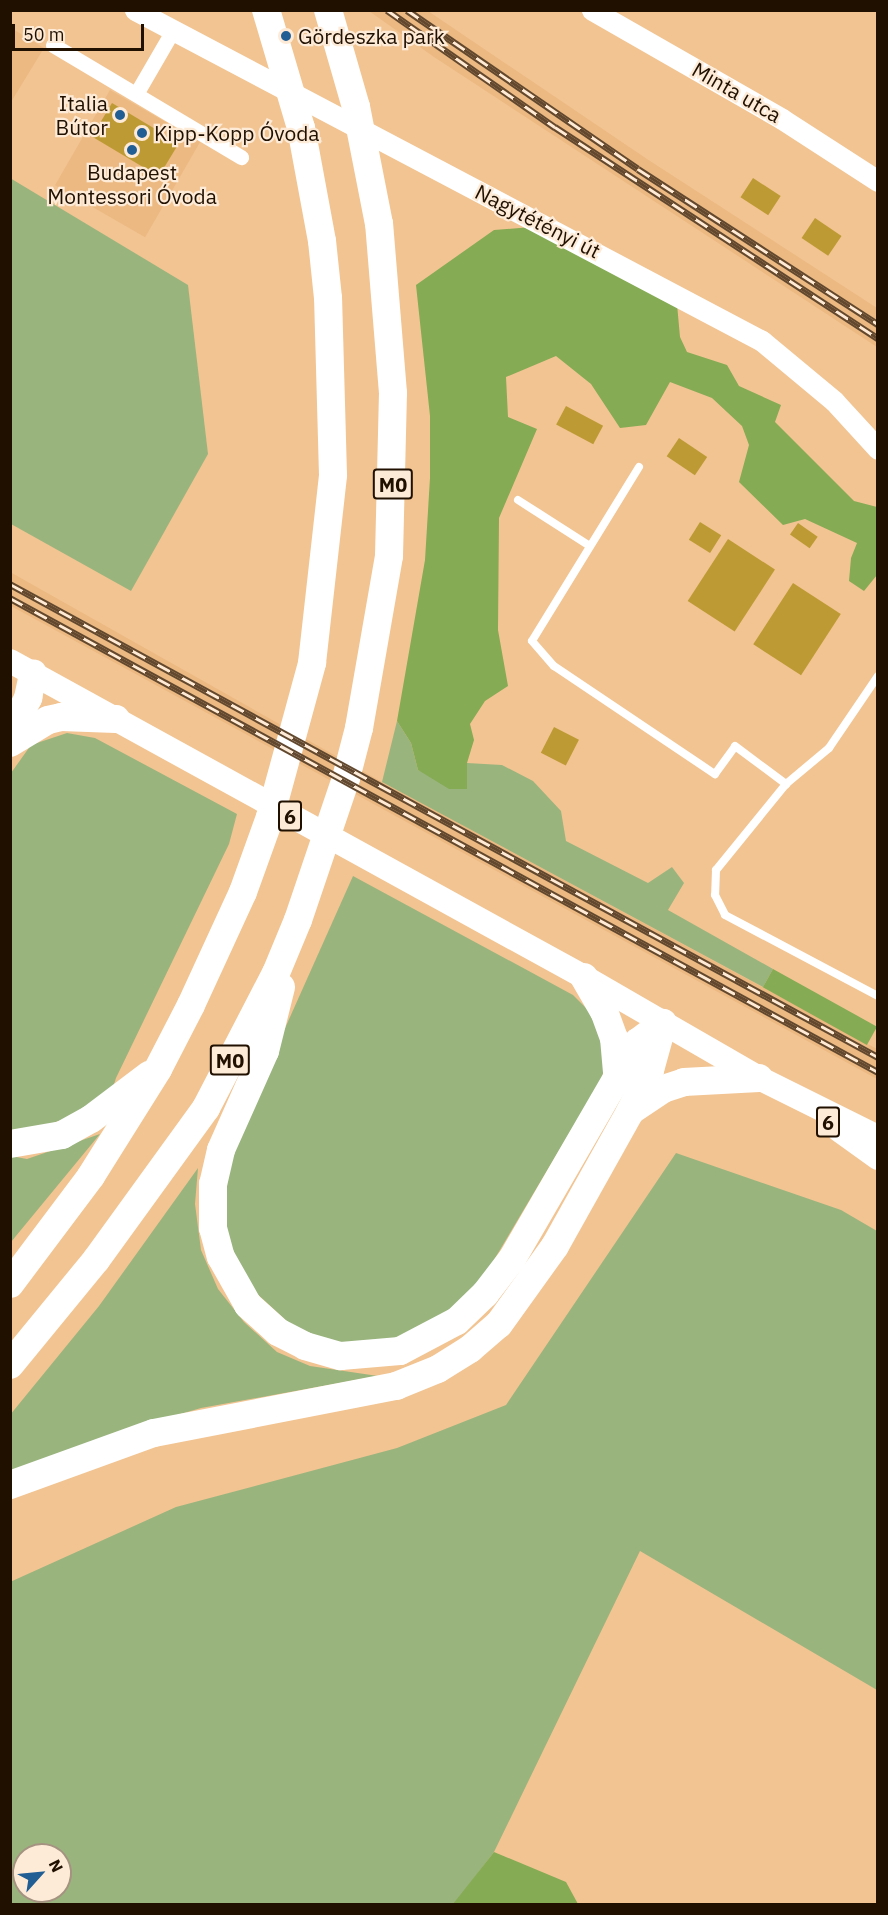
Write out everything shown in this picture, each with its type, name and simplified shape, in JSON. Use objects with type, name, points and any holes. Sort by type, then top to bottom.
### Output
[{"type":"highway","points":[[10,1284],[91,1176],[158,1069],[243,892],[294,740],[312,663],[333,475],[328,298],[322,241],[301,128],[266,10]]},
{"type":"highway","name":"M0","points":[[10,1365],[96,1260],[206,1108],[276,973],[298,920],[346,778],[366,697],[389,556],[393,496],[393,393],[386,269],[356,107],[328,10]]},
{"type":"highway","points":[[10,730],[28,698],[18,675]]},
{"type":"highway","points":[[10,743],[48,720],[61,717],[116,719]]},
{"type":"highway","points":[[298,920],[265,1051],[221,1150],[213,1184],[213,1228],[233,1283],[248,1305],[278,1332],[305,1346],[341,1356],[373,1356],[400,1351],[457,1321],[485,1294],[512,1259],[638,1042],[663,1023]]},
{"type":"highway","points":[[584,977],[604,1011],[614,1038],[617,1076]]},
{"type":"highway","points":[[10,1485],[154,1433],[224,1417],[365,1394],[438,1369],[499,1324],[524,1294],[630,1112],[650,1070],[663,1023]]},
{"type":"highway","points":[[10,1144],[62,1135],[92,1119],[158,1069]]},
{"type":"highway","points":[[630,1112],[663,1089],[684,1082],[769,1082]]},
{"type":"main road","name":"Nagytétényi út","points":[[135,10],[172,32],[762,341],[834,400],[878,449]]},
{"type":"main road","name":"Minta utca","points":[[592,10],[782,119],[878,181]]},
{"type":"main road","name":"6","points":[[18,675],[116,719],[584,977],[769,1082],[878,1137]]},
{"type":"main road","name":"6","points":[[769,1082],[878,1158]]},
{"type":"street","points":[[136,94],[172,32]]},
{"type":"street","points":[[53,45],[241,157]]},
{"type":"lane","points":[[639,467],[532,641],[554,666],[715,774],[735,746],[786,784]]},
{"type":"lane","points":[[518,500],[590,546]]},
{"type":"lane","points":[[878,676],[829,748],[786,784],[716,870],[715,895],[725,915],[878,996]]},
{"type":"shaded area","points":[[369,11],[428,11],[647,159],[877,308],[877,347],[434,57]]},
{"type":"shaded area","points":[[11,28],[44,48],[11,102]]},
{"type":"shaded area","points":[[110,90],[200,142],[145,237],[55,185]]},
{"type":"shaded area","points":[[10,572],[382,782],[877,1049],[877,1079],[11,606]]},
{"type":"green space","points":[[10,178],[188,285],[208,454],[131,591],[11,524]]},
{"type":"green space","points":[[532,227],[677,304],[680,337],[687,352],[727,365],[739,386],[781,405],[775,422],[854,501],[877,507],[877,575],[864,591],[849,581],[851,558],[857,543],[805,519],[783,525],[739,482],[749,445],[742,426],[712,398],[670,382],[646,425],[620,428],[591,384],[556,356],[506,377],[508,417],[537,429],[499,518],[498,630],[508,686],[485,701],[470,724],[474,740],[467,763],[467,789],[449,789],[418,770],[411,743],[397,721],[425,560],[430,478],[430,416],[416,285],[494,230]]},
{"type":"green space","points":[[397,721],[411,743],[418,770],[467,789],[467,763],[502,765],[533,781],[561,811],[566,841],[648,883],[672,867],[684,883],[668,910],[773,969],[763,987],[382,782]]},
{"type":"green space","points":[[67,733],[95,738],[237,814],[229,844],[116,1078],[110,1097],[84,1112],[36,1129],[11,1130],[11,773],[31,745]]},
{"type":"green space","points":[[353,876],[573,995],[598,1020],[607,1053],[602,1078],[488,1270],[457,1306],[421,1329],[381,1343],[329,1344],[291,1325],[253,1290],[226,1246],[223,1178],[236,1138]]},
{"type":"green space","points":[[773,969],[877,1027],[867,1045],[763,987]]},
{"type":"green space","points":[[100,1134],[11,1242],[11,1156],[27,1159]]},
{"type":"green space","points":[[676,1153],[841,1210],[877,1231],[877,1690],[640,1551],[494,1852],[454,1904],[11,1904],[10,1582],[176,1507],[397,1448],[506,1405]]},
{"type":"green space","points":[[198,1168],[195,1204],[201,1250],[218,1289],[244,1322],[277,1352],[310,1366],[378,1376],[201,1408],[119,1432],[11,1474],[10,1415],[99,1306]]},
{"type":"green space","points":[[494,1852],[566,1882],[578,1904],[453,1904]]},
{"type":"building","points":[[112,103],[179,143],[159,177],[92,136]]},
{"type":"building","points":[[753,178],[781,196],[768,215],[740,197]]},
{"type":"building","points":[[815,218],[842,236],[828,256],[802,238]]},
{"type":"building","points":[[566,406],[603,426],[593,444],[556,425]]},
{"type":"building","points":[[679,438],[707,457],[695,475],[667,456]]},
{"type":"building","points":[[700,522],[721,535],[710,553],[689,540]]},
{"type":"building","points":[[798,523],[818,537],[810,548],[790,534]]},
{"type":"building","points":[[728,539],[775,569],[735,632],[688,601]]},
{"type":"building","points":[[793,583],[841,614],[801,675],[753,644]]},
{"type":"building","points":[[554,727],[579,740],[566,766],[541,753]]},
{"type":"railway","points":[[387,10],[555,127],[878,338]]},
{"type":"railway","points":[[407,10],[638,169],[878,324]]},
{"type":"railway","points":[[10,584],[878,1057]]},
{"type":"railway","points":[[10,598],[878,1072]]},
{"type":"place","name":"Gördeszka park","points":[[286,36]]},
{"type":"place","name":"Italia Bútor","points":[[120,115]]},
{"type":"place","name":"Kipp-Kopp Óvoda","points":[[142,133]]},
{"type":"place","name":"Budapest Montessori Óvoda","points":[[132,150]]}]
